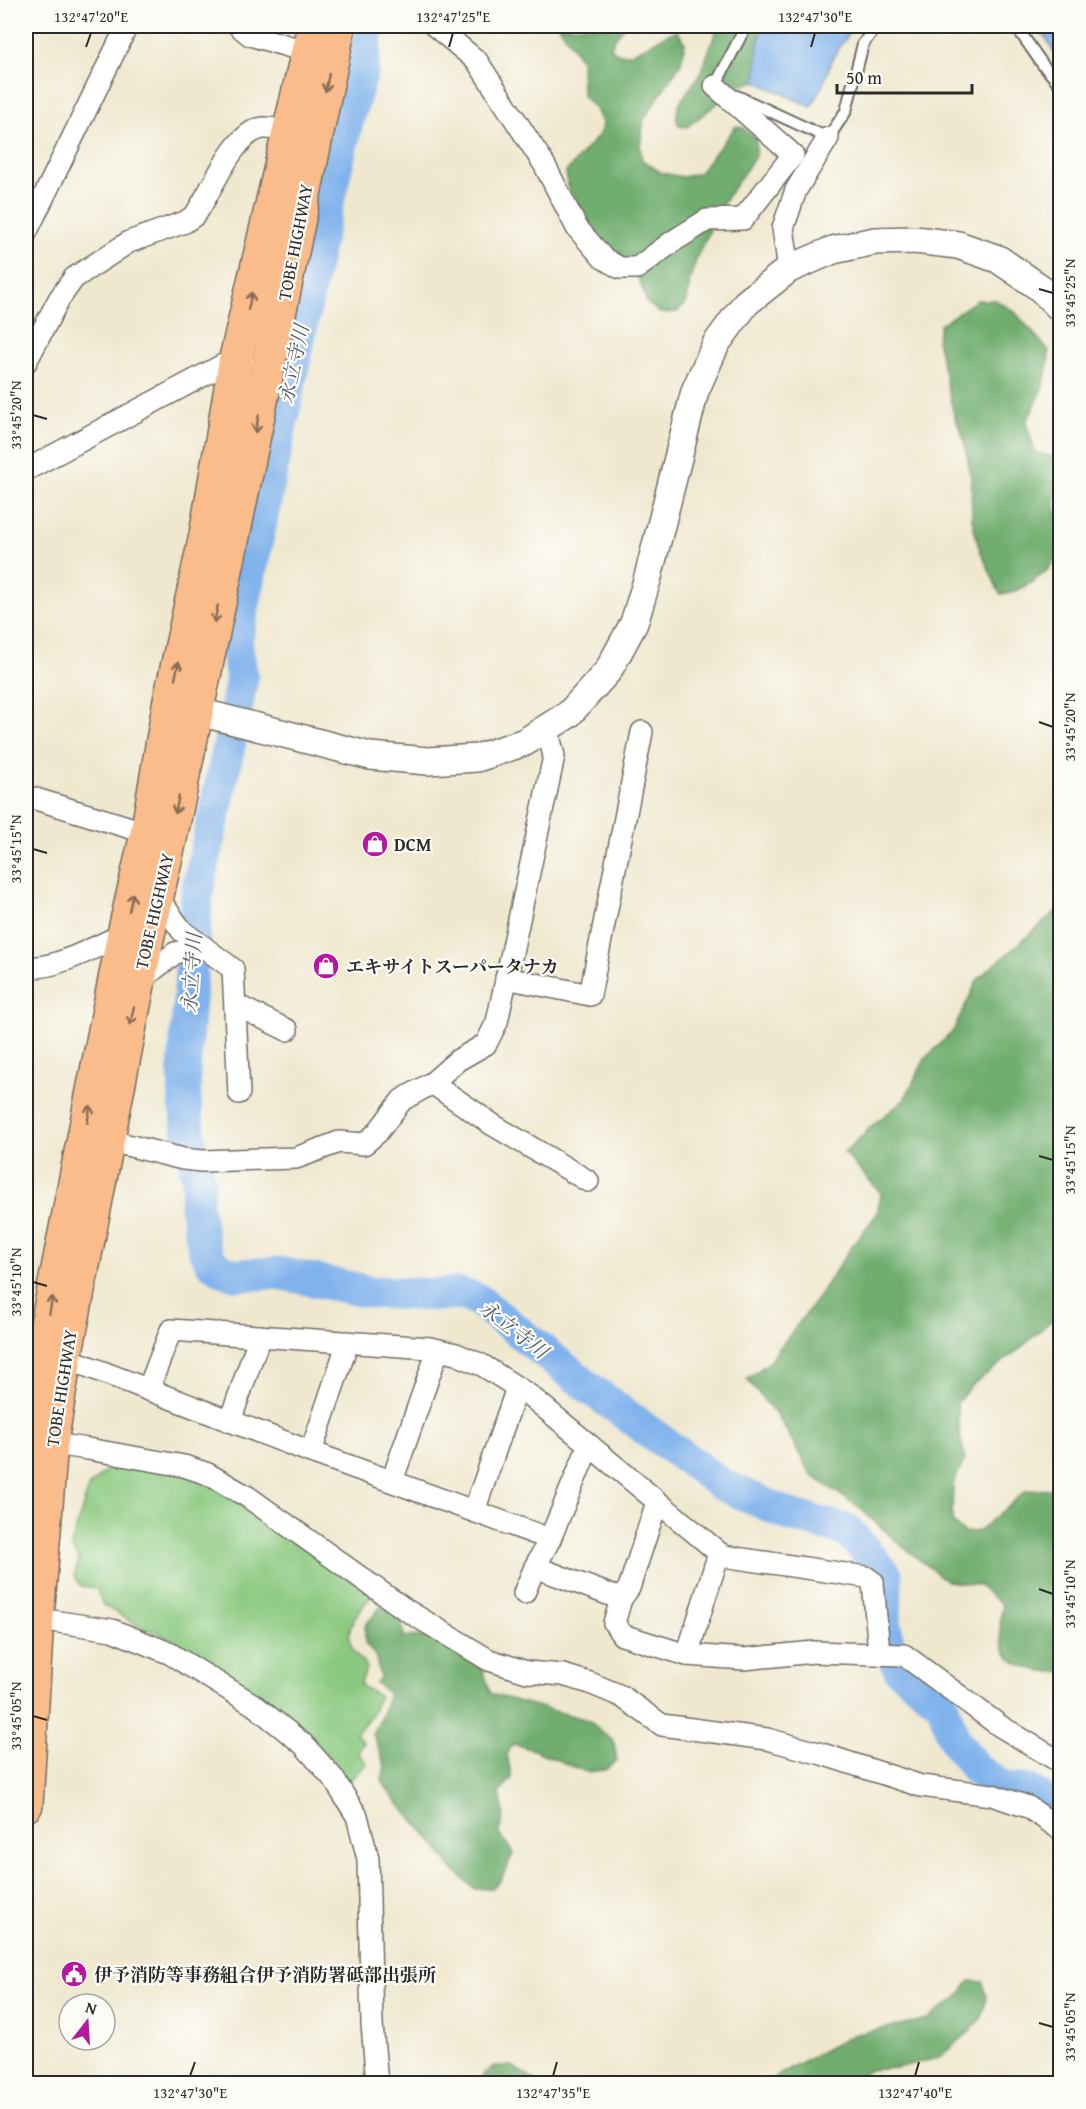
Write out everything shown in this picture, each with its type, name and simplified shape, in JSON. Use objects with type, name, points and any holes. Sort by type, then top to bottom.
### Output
[{"type":"highway","name":"TOBE HIGHWAY","points":[[54,1354],[108,1140],[139,981],[149,942],[159,836],[182,708],[206,535],[236,358],[302,136],[339,26]]},
{"type":"highway","name":"TOBE HIGHWAY","points":[[182,708],[269,366],[302,136],[311,39]]},
{"type":"highway","name":"TOBE HIGHWAY","points":[[26,1805],[33,1448],[149,942],[157,896],[159,836]]},
{"type":"street","points":[[26,233],[127,26]]},
{"type":"street","points":[[239,26],[250,35],[311,39]]},
{"type":"street","points":[[435,26],[477,61],[544,164],[577,228],[603,258],[620,268],[637,268],[706,220],[743,219],[793,155],[715,86]]},
{"type":"street","points":[[26,362],[59,299],[74,278],[129,242],[185,222],[195,215],[234,150],[256,129],[267,128],[302,136]]},
{"type":"street","points":[[789,269],[783,228],[796,190],[828,138]]},
{"type":"street","points":[[182,708],[370,756],[428,761],[477,758],[525,742],[569,714],[608,671],[634,623],[695,391],[716,344],[746,303],[789,269],[833,250],[875,241],[915,240],[958,246],[998,259],[1039,287],[1060,308]]},
{"type":"street","points":[[26,470],[236,358],[269,366]]},
{"type":"street","points":[[108,1140],[192,1160],[296,1158],[339,1142],[364,1144],[377,1133],[402,1101],[432,1083],[458,1060],[486,1044],[497,1022],[554,756],[547,728]]},
{"type":"street","points":[[506,978],[591,994],[642,732]]},
{"type":"street","points":[[26,796],[159,836]]},
{"type":"street","points":[[157,896],[182,931],[233,969],[239,1094]]},
{"type":"street","points":[[26,968],[35,969],[75,956],[149,942],[204,948]]},
{"type":"street","points":[[236,1005],[287,1030]]},
{"type":"street","points":[[432,1083],[493,1125],[588,1181]]},
{"type":"street","points":[[148,1390],[171,1330],[348,1342],[438,1350],[456,1354],[482,1365],[517,1388],[723,1557],[866,1577],[873,1582],[889,1654]]},
{"type":"street","points":[[230,1421],[260,1336]]},
{"type":"street","points":[[311,1452],[348,1342]]},
{"type":"street","points":[[392,1481],[438,1350]]},
{"type":"street","points":[[54,1354],[311,1452],[550,1539]]},
{"type":"street","points":[[474,1511],[517,1388]]},
{"type":"street","points":[[524,1593],[550,1539],[589,1445]]},
{"type":"street","points":[[33,1448],[184,1466],[208,1474],[248,1497],[406,1610],[489,1660],[527,1672],[562,1675],[590,1683],[621,1696],[662,1725],[767,1739],[921,1786],[992,1795],[1028,1808],[1060,1830]]},
{"type":"street","points":[[657,1502],[629,1588],[621,1599],[614,1623],[622,1635],[687,1655],[744,1659],[814,1652],[889,1654],[1060,1762]]},
{"type":"street","points":[[687,1655],[719,1553]]},
{"type":"street","points":[[535,1567],[621,1599]]},
{"type":"street","points":[[31,1618],[112,1630],[169,1653],[254,1705],[303,1744],[333,1778],[357,1816],[368,1859],[372,2024],[377,2084]]},
{"type":"lane","points":[[746,26],[715,86],[828,138],[846,111],[863,44],[876,26]]},
{"type":"lane","points":[[1012,26],[1020,32],[1043,65],[1060,84]]},
{"type":"green space","points":[[559,26],[625,26],[614,39],[611,48],[618,53],[625,54],[677,31],[685,43],[681,63],[644,119],[640,146],[642,160],[662,173],[683,177],[699,173],[736,126],[743,128],[756,139],[756,155],[723,203],[698,255],[690,279],[687,302],[677,312],[660,313],[647,303],[639,279],[617,251],[596,239],[568,187],[566,172],[598,136],[603,125],[596,109],[582,95],[581,60]]},
{"type":"green space","points":[[718,26],[763,26],[758,45],[756,81],[740,86],[687,127],[679,126],[677,111],[679,104],[701,71]]},
{"type":"green space","points":[[977,300],[996,300],[1014,311],[1049,351],[1042,388],[1026,422],[1035,452],[1056,458],[1060,455],[1060,483],[1056,487],[1055,502],[1061,532],[1057,556],[1047,570],[1033,582],[1000,594],[979,548],[972,519],[971,478],[964,439],[954,415],[937,340],[940,325]]},
{"type":"green space","points":[[1060,908],[1060,1313],[1016,1352],[971,1386],[957,1403],[965,1459],[953,1484],[952,1521],[964,1533],[979,1531],[1026,1491],[1052,1489],[1060,1497],[1060,1673],[1028,1667],[1009,1657],[1001,1638],[1002,1605],[978,1585],[947,1581],[903,1547],[857,1506],[811,1475],[781,1421],[747,1379],[769,1362],[877,1214],[881,1193],[844,1153],[874,1124],[904,1100],[925,1059],[953,1031],[978,979]]},
{"type":"green space","points":[[118,1460],[205,1478],[373,1594],[358,1612],[349,1633],[353,1651],[367,1667],[360,1685],[379,1696],[373,1712],[356,1734],[364,1743],[358,1752],[367,1764],[349,1781],[303,1729],[244,1687],[156,1631],[145,1630],[103,1605],[96,1588],[81,1586],[74,1576],[79,1561],[71,1546],[89,1486]]},
{"type":"green space","points":[[381,1606],[401,1620],[404,1637],[429,1636],[483,1669],[491,1694],[588,1720],[614,1742],[617,1761],[605,1770],[586,1772],[534,1750],[513,1744],[507,1755],[512,1778],[500,1792],[504,1814],[499,1832],[513,1853],[501,1880],[493,1888],[475,1889],[452,1869],[382,1781],[385,1766],[373,1734],[389,1694],[376,1683],[380,1678],[376,1657],[365,1643],[365,1626]]},
{"type":"green space","points":[[970,1981],[983,1982],[987,1997],[981,2019],[938,2058],[896,2068],[868,2070],[850,2083],[767,2083],[790,2068],[853,2035],[928,2019],[959,1995]]},
{"type":"green space","points":[[494,2066],[512,2066],[539,2083],[480,2083],[483,2075]]},
{"type":"water","points":[[763,26],[854,26],[833,57],[823,85],[811,107],[756,81],[758,45]]},
{"type":"water","points":[[1035,26],[1060,26],[1060,64],[1046,38]]},
{"type":"waterway","name":"永立寺川","points":[[237,705],[242,677],[236,642],[321,231],[347,122],[362,71],[367,26]]},
{"type":"waterway","name":"永立寺川","points":[[231,737],[197,893],[184,1069],[185,1103],[191,1151],[199,1181],[196,1205],[204,1249],[211,1262],[224,1271],[238,1275],[279,1273],[370,1292],[437,1295],[457,1293],[477,1299],[592,1390],[721,1484],[787,1514],[848,1531],[886,1575],[885,1622],[888,1645],[900,1670],[942,1703],[954,1739],[976,1769],[1005,1789],[1026,1790],[1039,1796],[1051,1812],[1060,1817]]},
{"type":"place","name":"DCM","points":[[375,844]]},
{"type":"place","name":"エキサイトスーパータナカ","points":[[326,966]]},
{"type":"place","name":"伊予消防等事務組合伊予消防署砥部出張所","points":[[74,1974]]}]
